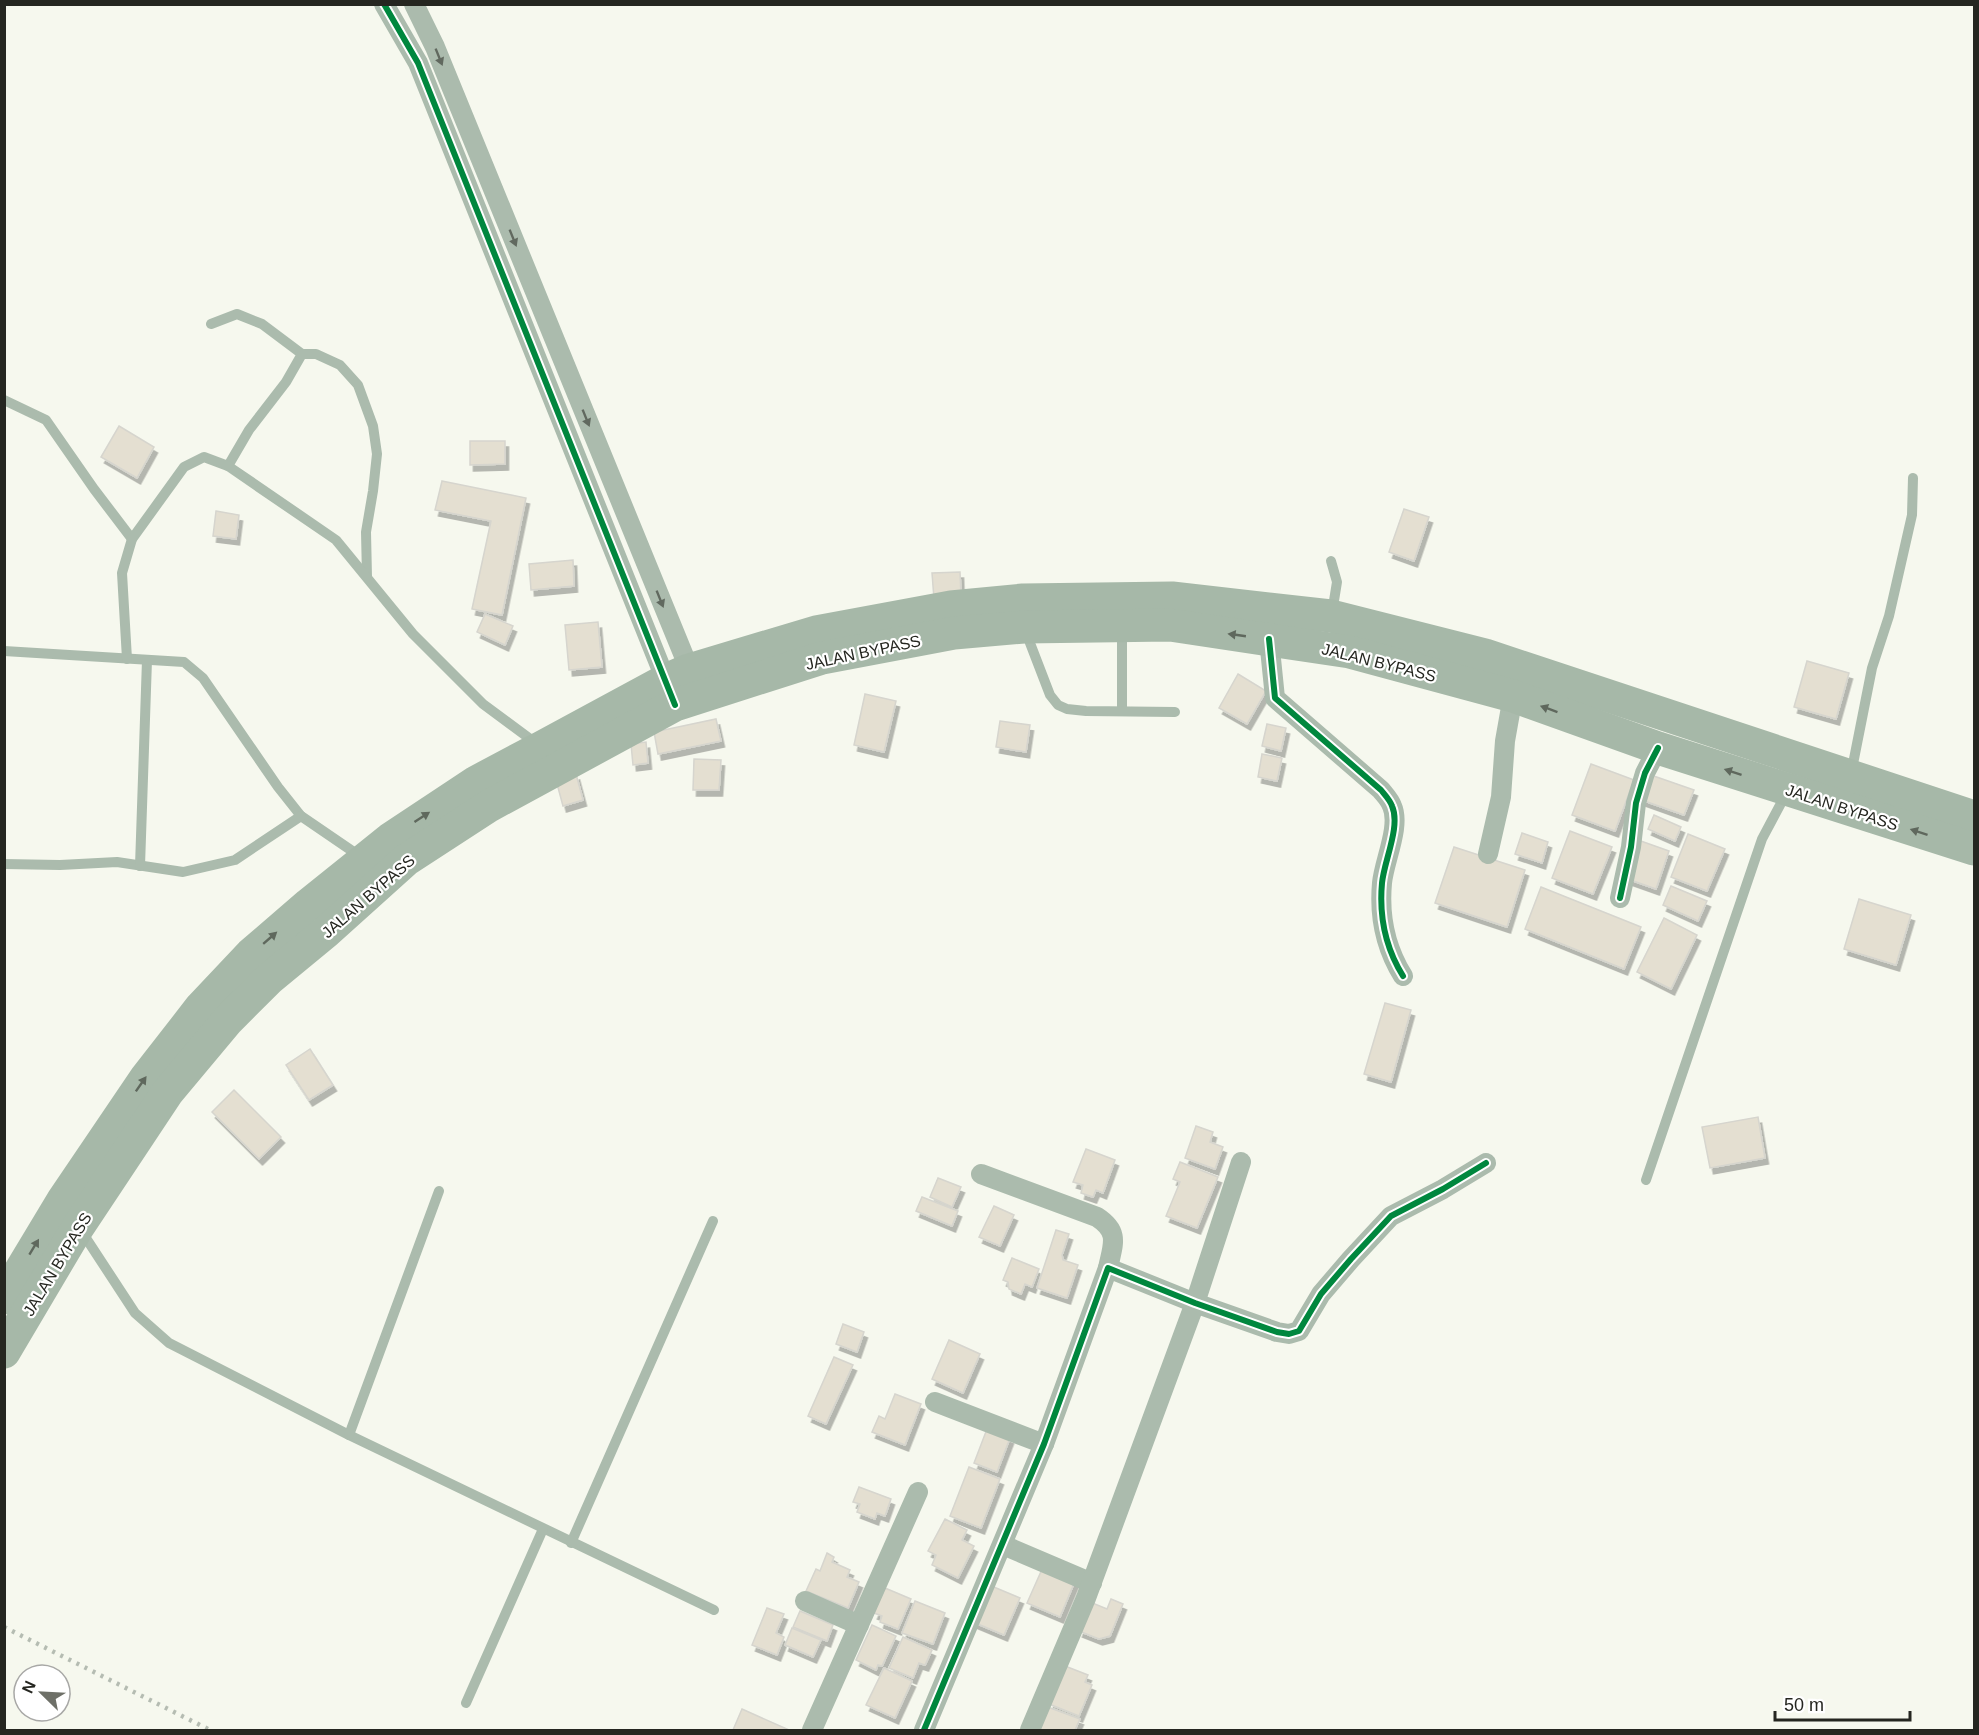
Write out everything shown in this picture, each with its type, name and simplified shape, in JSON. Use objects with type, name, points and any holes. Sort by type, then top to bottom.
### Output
[{"type":"highway","name":"JALAN BYPASS","points":[[4,1298],[81,1172],[145,1079],[201,1008],[251,954],[309,904],[390,839],[476,782],[542,747],[816,632],[951,607],[1023,600],[1172,598],[1331,616],[1485,655],[1974,817]]},
{"type":"highway","name":"JALAN BYPASS","points":[[4,1352],[78,1227],[167,1093],[228,1020],[269,979],[326,932],[406,860],[489,806],[683,688],[954,633],[1024,627],[1170,625],[1350,652],[1513,696],[1658,748],[1974,849]]},
{"type":"street","points":[[384,4],[418,63],[683,688]]},
{"type":"street","points":[[414,4],[435,47],[683,688]]},
{"type":"street","points":[[1269,639],[1275,698],[1381,790],[1392,806],[1394,824],[1382,882],[1382,909],[1385,936],[1391,958],[1402,976]]},
{"type":"street","points":[[1488,854],[1501,797],[1505,741],[1513,696]]},
{"type":"street","points":[[1620,898],[1631,847],[1636,802],[1645,773],[1658,748]]},
{"type":"street","points":[[1030,1731],[1092,1583],[1195,1303],[1241,1162]]},
{"type":"street","points":[[1107,1268],[1195,1303],[1277,1332],[1289,1334],[1299,1331],[1320,1294],[1391,1216],[1486,1163]]},
{"type":"street","points":[[924,1731],[1044,1444],[1107,1268],[1114,1241],[1113,1231],[1107,1223],[1097,1217],[981,1174]]},
{"type":"street","points":[[935,1402],[1044,1444]]},
{"type":"street","points":[[812,1731],[918,1492]]},
{"type":"street","points":[[1003,1545],[1092,1583]]},
{"type":"street","points":[[805,1601],[859,1625]]},
{"type":"lane","points":[[211,324],[237,314],[262,324],[302,354],[316,354],[340,365],[358,385],[373,426],[377,454],[366,532],[367,577]]},
{"type":"lane","points":[[228,466],[249,430],[286,382],[302,354]]},
{"type":"lane","points":[[4,400],[46,420],[132,539]]},
{"type":"lane","points":[[127,659],[122,573],[132,539],[184,467],[204,457],[228,466],[336,540],[413,634],[483,704],[542,747]]},
{"type":"lane","points":[[1850,777],[1872,668],[1889,616],[1912,515],[1913,478]]},
{"type":"lane","points":[[1331,561],[1337,582],[1331,616]]},
{"type":"lane","points":[[1122,626],[1122,711]]},
{"type":"lane","points":[[1024,627],[1050,695],[1058,705],[1067,710],[1175,712]]},
{"type":"lane","points":[[4,651],[184,662],[203,678],[278,787],[301,816],[364,860]]},
{"type":"lane","points":[[140,866],[147,660]]},
{"type":"lane","points":[[1646,1180],[1762,839],[1788,790]]},
{"type":"lane","points":[[4,864],[60,865],[117,862],[183,872],[235,860],[301,816]]},
{"type":"lane","points":[[349,1435],[439,1191]]},
{"type":"lane","points":[[571,1543],[713,1221]]},
{"type":"lane","points":[[78,1227],[135,1313],[169,1343],[349,1435],[714,1610]]},
{"type":"lane","points":[[466,1703],[543,1530]]},
{"type":"building","points":[[119,426],[154,447],[137,478],[101,457]]},
{"type":"building","points":[[470,441],[505,441],[505,464],[470,465]]},
{"type":"building","points":[[442,481],[526,498],[502,615],[472,609],[491,521],[435,510]]},
{"type":"building","points":[[1404,509],[1429,517],[1414,561],[1389,552]]},
{"type":"building","points":[[216,511],[239,515],[236,539],[213,536]]},
{"type":"building","points":[[573,560],[574,586],[531,590],[529,564]]},
{"type":"building","points":[[960,572],[961,597],[934,599],[932,573]]},
{"type":"building","points":[[485,614],[513,626],[505,645],[477,632]]},
{"type":"building","points":[[598,622],[602,667],[569,670],[565,625]]},
{"type":"building","points":[[1807,661],[1849,673],[1836,719],[1794,707]]},
{"type":"building","points":[[1238,674],[1266,691],[1247,724],[1219,708]]},
{"type":"building","points":[[865,694],[896,701],[884,752],[854,745]]},
{"type":"building","points":[[716,719],[721,741],[658,754],[654,732]]},
{"type":"building","points":[[1000,721],[1030,725],[1026,752],[996,747]]},
{"type":"building","points":[[1267,724],[1286,728],[1281,751],[1262,746]]},
{"type":"building","points":[[646,742],[648,763],[633,765],[631,744]]},
{"type":"building","points":[[1262,754],[1282,758],[1277,781],[1258,777]]},
{"type":"building","points":[[694,759],[721,760],[719,790],[693,790]]},
{"type":"building","points":[[1591,764],[1634,780],[1615,831],[1572,815]]},
{"type":"building","points":[[576,774],[583,800],[563,806],[556,780]]},
{"type":"building","points":[[1648,774],[1694,790],[1684,815],[1639,799]]},
{"type":"building","points":[[1654,815],[1681,827],[1675,841],[1648,829]]},
{"type":"building","points":[[1570,831],[1612,847],[1593,894],[1552,878]]},
{"type":"building","points":[[1522,833],[1548,842],[1542,863],[1515,854]]},
{"type":"building","points":[[1688,834],[1725,849],[1707,891],[1671,877]]},
{"type":"building","points":[[1638,840],[1669,851],[1656,889],[1625,878]]},
{"type":"building","points":[[1454,847],[1525,870],[1507,927],[1435,903]]},
{"type":"building","points":[[1671,886],[1707,901],[1698,921],[1663,905]]},
{"type":"building","points":[[1541,887],[1641,927],[1624,969],[1525,929]]},
{"type":"building","points":[[1859,899],[1911,915],[1896,965],[1844,949]]},
{"type":"building","points":[[1664,918],[1697,935],[1671,989],[1637,972]]},
{"type":"building","points":[[1385,1003],[1411,1010],[1391,1082],[1364,1074]]},
{"type":"building","points":[[310,1049],[333,1085],[309,1100],[286,1065]]},
{"type":"building","points":[[234,1090],[281,1137],[259,1159],[212,1112]]},
{"type":"building","points":[[1758,1117],[1765,1158],[1710,1168],[1702,1127]]},
{"type":"building","points":[[1196,1126],[1213,1132],[1210,1142],[1223,1147],[1215,1169],[1185,1158]]},
{"type":"building","points":[[1086,1149],[1115,1160],[1103,1193],[1096,1190],[1093,1197],[1081,1193],[1083,1185],[1073,1182]]},
{"type":"building","points":[[1180,1162],[1218,1177],[1197,1228],[1166,1216],[1180,1182],[1173,1179]]},
{"type":"building","points":[[938,1178],[961,1187],[952,1207],[930,1197]]},
{"type":"building","points":[[922,1197],[958,1211],[952,1226],[916,1211]]},
{"type":"building","points":[[994,1206],[1014,1215],[1000,1246],[979,1237]]},
{"type":"building","points":[[1056,1230],[1069,1234],[1062,1255],[1063,1260],[1078,1265],[1067,1298],[1037,1288]]},
{"type":"building","points":[[1012,1258],[1039,1269],[1032,1287],[1025,1284],[1021,1294],[1009,1289],[1008,1282],[1003,1280]]},
{"type":"building","points":[[843,1324],[864,1332],[857,1352],[836,1344]]},
{"type":"building","points":[[949,1340],[980,1354],[963,1393],[932,1379]]},
{"type":"building","points":[[834,1357],[853,1365],[826,1424],[808,1416]]},
{"type":"building","points":[[895,1394],[921,1404],[905,1445],[872,1432],[879,1416],[885,1419]]},
{"type":"building","points":[[987,1429],[1010,1438],[997,1472],[974,1463]]},
{"type":"building","points":[[969,1467],[1000,1479],[981,1528],[950,1516]]},
{"type":"building","points":[[859,1487],[891,1499],[885,1516],[877,1513],[875,1519],[857,1512],[860,1504],[853,1502]]},
{"type":"building","points":[[945,1519],[967,1530],[962,1540],[974,1546],[958,1578],[932,1565],[936,1555],[928,1551]]},
{"type":"building","points":[[827,1553],[834,1557],[832,1562],[850,1570],[847,1577],[859,1582],[848,1608],[806,1591],[816,1569],[820,1571]]},
{"type":"building","points":[[1043,1567],[1075,1581],[1060,1617],[1027,1603]]},
{"type":"building","points":[[989,1585],[1020,1598],[1004,1635],[973,1622]]},
{"type":"building","points":[[885,1588],[911,1599],[898,1629],[880,1622],[882,1616],[874,1613]]},
{"type":"building","points":[[1111,1599],[1123,1604],[1110,1636],[1099,1639],[1079,1631],[1090,1602],[1107,1609]]},
{"type":"building","points":[[915,1601],[945,1613],[933,1644],[902,1633]]},
{"type":"building","points":[[767,1608],[784,1614],[776,1633],[784,1637],[777,1655],[752,1645]]},
{"type":"building","points":[[800,1611],[833,1625],[827,1641],[793,1627]]},
{"type":"building","points":[[872,1625],[896,1636],[882,1666],[878,1665],[876,1670],[856,1660]]},
{"type":"building","points":[[792,1628],[821,1640],[813,1657],[785,1645]]},
{"type":"building","points":[[903,1637],[932,1650],[925,1665],[919,1663],[913,1678],[889,1668]]},
{"type":"building","points":[[1065,1666],[1088,1675],[1085,1682],[1092,1685],[1079,1716],[1049,1704]]},
{"type":"building","points":[[884,1668],[912,1681],[895,1718],[866,1705]]},
{"type":"building","points":[[1045,1706],[1080,1719],[1075,1730],[1035,1730]]},
{"type":"building","points":[[742,1709],[789,1730],[733,1730]]},
{"type":"railway","points":[[4,1627],[210,1730]]},
{"type":"cycle path","points":[[384,4],[418,63],[675,705]]},
{"type":"cycle path","points":[[1269,639],[1275,698],[1381,790],[1392,806],[1395,823],[1383,874],[1381,907],[1388,943],[1403,976]]},
{"type":"cycle path","points":[[1620,898],[1631,847],[1636,803],[1645,773],[1658,748]]},
{"type":"cycle path","points":[[924,1730],[1044,1444],[1108,1268],[1195,1303],[1277,1332],[1289,1334],[1299,1331],[1321,1294],[1391,1216],[1486,1163]]}]
